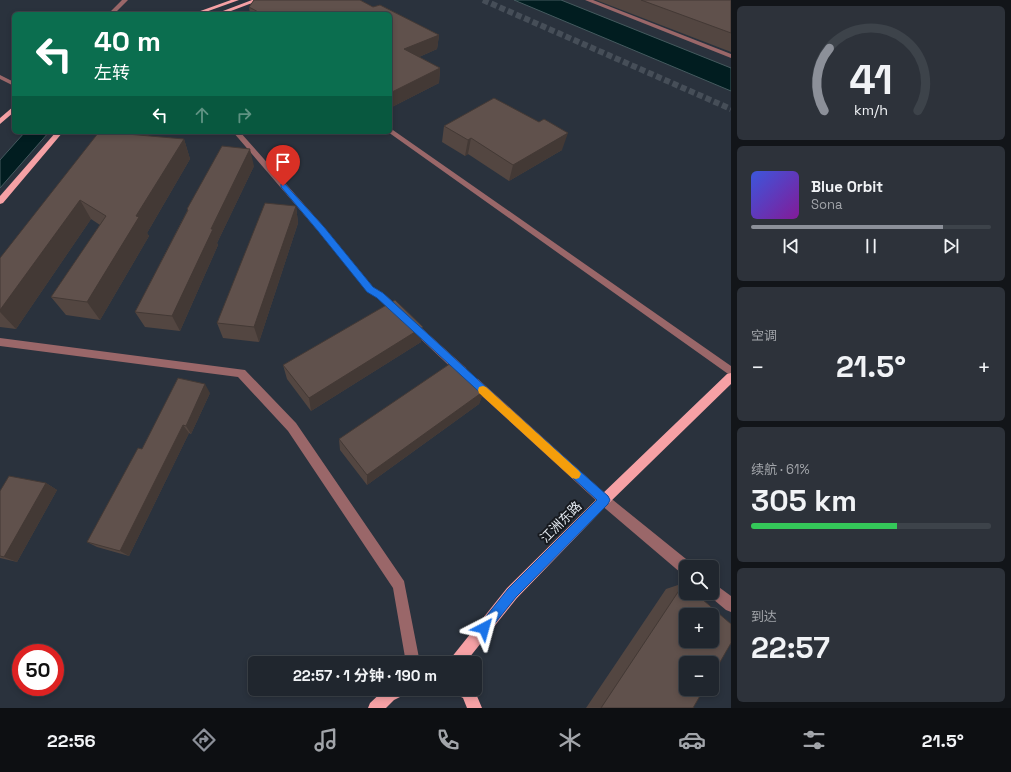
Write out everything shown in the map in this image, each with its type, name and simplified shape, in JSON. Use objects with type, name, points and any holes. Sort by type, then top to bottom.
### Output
[{"type":"main road","points":[[201,12],[236,0]]},
{"type":"main road","points":[[225,12],[257,0]]},
{"type":"main road","points":[[0,122],[12,110]]},
{"type":"main road","points":[[0,202],[58,134]]},
{"type":"main road","name":"江洲东路","points":[[462,656],[512,593],[604,500],[731,377]]},
{"type":"main road","points":[[375,708],[388,696]]},
{"type":"main road","points":[[469,696],[475,708]]},
{"type":"street","points":[[113,12],[125,0]]},
{"type":"street","points":[[588,0],[731,56]]},
{"type":"street","points":[[0,77],[12,83]]},
{"type":"street","points":[[392,131],[731,372]]},
{"type":"street","points":[[238,134],[321,229],[370,290],[380,295],[604,500],[679,562]]},
{"type":"street","points":[[0,342],[241,373],[292,427],[399,586],[412,656]]},
{"type":"street","points":[[719,596],[731,605]]},
{"type":"shaded area","points":[[514,0],[561,0],[731,68],[731,91]]},
{"type":"shaded area","points":[[23,134],[47,134],[0,188],[0,160]]},
{"type":"building","points":[[254,0],[360,0],[373,7],[380,5],[439,35],[404,49],[440,68],[392,92],[392,12],[258,12],[249,7]]},
{"type":"building","points":[[641,0],[731,0],[731,33]]},
{"type":"building","points":[[494,98],[539,122],[544,119],[568,133],[513,165],[471,138],[468,140],[444,126]]},
{"type":"building","points":[[97,134],[127,134],[184,139],[136,216],[139,217],[87,302],[51,297],[106,216],[80,200],[0,310],[0,258]]},
{"type":"building","points":[[222,146],[250,149],[211,229],[213,229],[172,316],[135,312],[188,210],[187,209]]},
{"type":"building","points":[[265,203],[296,206],[254,327],[217,323]]},
{"type":"building","points":[[395,300],[423,327],[309,398],[283,365]]},
{"type":"building","points":[[454,361],[484,391],[367,475],[339,439]]},
{"type":"building","points":[[178,378],[205,384],[186,426],[183,425],[120,551],[87,542],[138,448],[142,449]]},
{"type":"building","points":[[9,476],[46,483],[4,557],[0,556],[0,491]]},
{"type":"building","points":[[679,591],[679,600],[703,600],[712,608],[679,608],[679,648],[719,648],[719,614],[731,624],[731,643],[719,664],[719,656],[679,656],[679,696],[700,696],[693,708],[601,708]]},
{"type":"tunnel","points":[[483,0],[731,109]]},
{"type":"slow traffic","points":[[483,390],[576,474]]},
{"type":"route","points":[[283,186],[321,229],[370,290],[380,295],[604,500],[512,593],[484,628]]}]
